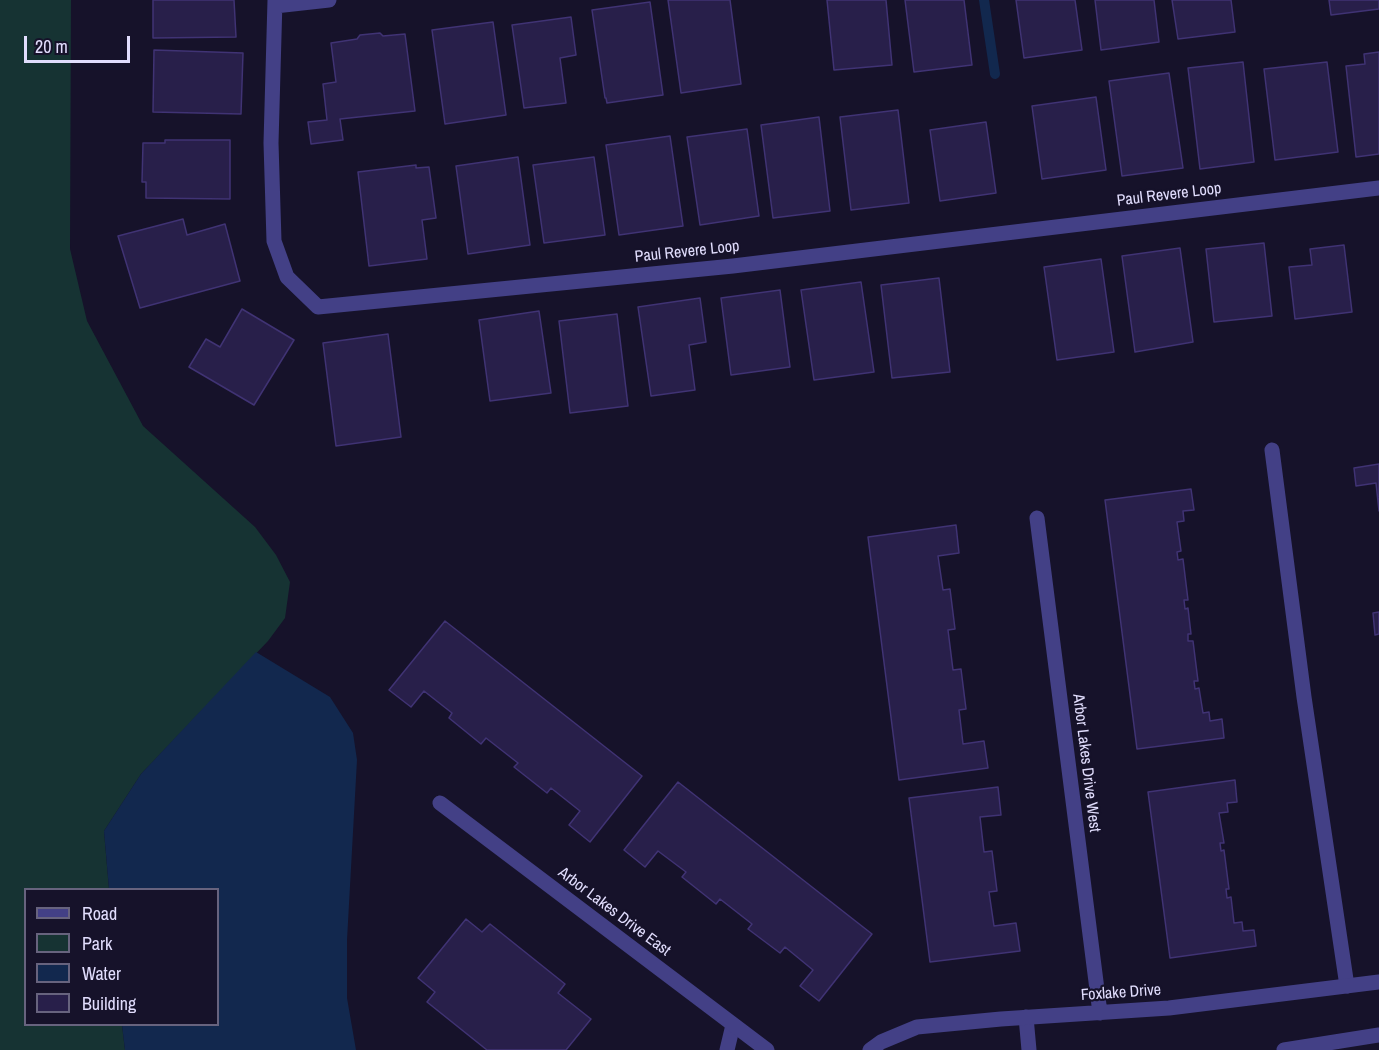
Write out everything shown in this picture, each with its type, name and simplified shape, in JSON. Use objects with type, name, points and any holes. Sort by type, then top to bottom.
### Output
[{"type":"street","points":[[275,3],[329,0]]},
{"type":"street","name":"Paul Revere Loop","points":[[275,3],[271,143],[274,241],[287,277],[318,307],[733,266],[1379,189]]},
{"type":"street","points":[[1272,450],[1304,697],[1347,986]]},
{"type":"street","name":"Arbor Lakes Drive West","points":[[1037,518],[1100,1013]]},
{"type":"street","name":"Arbor Lakes Drive East","points":[[440,803],[767,1050]]},
{"type":"street","name":"Foxlake Drive","points":[[870,1050],[881,1042],[917,1027],[1169,1008],[1379,982]]},
{"type":"street","points":[[1026,1017],[1029,1050]]},
{"type":"street","points":[[728,1050],[733,1025]]},
{"type":"street","points":[[1284,1050],[1379,1035]]},
{"type":"green space","points":[[0,0],[71,0],[70,249],[87,321],[143,426],[255,527],[276,555],[290,582],[285,618],[268,641],[141,774],[104,831],[109,888],[24,888],[24,1026],[122,1026],[125,1050],[0,1050]]},
{"type":"water","points":[[256,652],[330,697],[353,733],[357,760],[347,940],[347,998],[356,1050],[125,1050],[122,1026],[219,1026],[219,888],[109,888],[104,831],[141,774]]},
{"type":"building","points":[[153,0],[234,0],[236,37],[153,38]]},
{"type":"building","points":[[668,0],[730,0],[741,84],[681,93]]},
{"type":"building","points":[[827,0],[886,0],[892,65],[834,70]]},
{"type":"building","points":[[905,0],[964,0],[972,65],[914,72]]},
{"type":"building","points":[[1016,0],[1075,0],[1082,50],[1024,58]]},
{"type":"building","points":[[1095,0],[1154,0],[1159,42],[1101,50]]},
{"type":"building","points":[[1172,0],[1231,0],[1235,32],[1178,39]]},
{"type":"building","points":[[1329,0],[1379,0],[1379,9],[1331,15]]},
{"type":"building","points":[[650,2],[663,95],[607,103],[592,10]]},
{"type":"building","points":[[571,17],[576,55],[560,58],[566,103],[524,108],[512,25]]},
{"type":"building","points":[[493,22],[506,115],[445,124],[432,30]]},
{"type":"building","points":[[380,33],[383,36],[405,34],[415,111],[340,119],[343,140],[311,144],[308,122],[327,120],[323,84],[336,82],[331,43],[357,39],[360,35]]},
{"type":"building","points":[[154,50],[243,53],[241,114],[153,112]]},
{"type":"building","points":[[1379,52],[1379,154],[1356,157],[1346,66],[1365,64],[1364,54]]},
{"type":"building","points":[[1243,62],[1254,162],[1200,169],[1188,68]]},
{"type":"building","points":[[1327,62],[1338,152],[1275,160],[1264,69]]},
{"type":"building","points":[[1169,73],[1183,168],[1122,176],[1109,81]]},
{"type":"building","points":[[1096,97],[1106,170],[1042,179],[1032,106]]},
{"type":"building","points":[[898,110],[909,203],[851,210],[840,117]]},
{"type":"building","points":[[819,117],[830,211],[773,218],[761,125]]},
{"type":"building","points":[[986,122],[996,193],[940,201],[930,130]]},
{"type":"building","points":[[747,129],[759,216],[700,225],[687,137]]},
{"type":"building","points":[[670,136],[683,226],[619,235],[606,145]]},
{"type":"building","points":[[165,140],[230,140],[230,199],[146,198],[146,182],[142,182],[143,143],[165,143]]},
{"type":"building","points":[[518,157],[530,245],[468,254],[456,166]]},
{"type":"building","points":[[594,157],[605,235],[544,243],[533,165]]},
{"type":"building","points":[[416,165],[416,168],[429,167],[436,218],[422,220],[427,259],[369,266],[358,172]]},
{"type":"building","points":[[183,219],[187,235],[225,224],[240,281],[140,308],[118,236]]},
{"type":"building","points":[[1264,243],[1272,316],[1214,322],[1206,249]]},
{"type":"building","points":[[1344,245],[1352,312],[1295,319],[1289,267],[1312,265],[1310,249]]},
{"type":"building","points":[[1180,248],[1193,342],[1135,352],[1122,256]]},
{"type":"building","points":[[1101,259],[1114,352],[1057,360],[1044,267]]},
{"type":"building","points":[[939,278],[950,372],[892,378],[881,285]]},
{"type":"building","points":[[861,282],[874,372],[814,380],[801,290]]},
{"type":"building","points":[[780,290],[790,367],[731,375],[721,298]]},
{"type":"building","points":[[700,298],[706,342],[689,345],[695,390],[651,396],[638,307]]},
{"type":"building","points":[[242,309],[294,340],[254,405],[189,367],[206,339],[220,347]]},
{"type":"building","points":[[539,311],[551,393],[490,401],[479,320]]},
{"type":"building","points":[[617,314],[628,406],[570,413],[559,321]]},
{"type":"building","points":[[388,334],[401,437],[336,446],[323,343]]},
{"type":"building","points":[[1379,464],[1379,511],[1376,483],[1356,486],[1354,468]]},
{"type":"building","points":[[1191,489],[1194,510],[1183,511],[1184,521],[1177,522],[1181,551],[1177,552],[1178,560],[1183,559],[1188,600],[1184,600],[1185,609],[1188,608],[1191,634],[1188,634],[1188,641],[1193,641],[1198,681],[1194,681],[1195,689],[1199,688],[1203,713],[1209,712],[1210,721],[1222,719],[1224,738],[1137,749],[1105,500]]},
{"type":"building","points":[[956,525],[959,553],[938,556],[943,590],[950,589],[955,629],[948,630],[953,670],[961,669],[966,709],[959,710],[963,744],[984,741],[988,768],[899,780],[868,537]]},
{"type":"building","points":[[1379,612],[1379,634],[1375,635],[1373,613]]},
{"type":"building","points":[[445,621],[642,776],[590,842],[569,825],[580,811],[551,788],[547,793],[514,767],[518,763],[486,738],[481,744],[449,718],[452,713],[424,691],[411,707],[389,690]]},
{"type":"building","points":[[1235,780],[1237,802],[1227,803],[1228,812],[1219,813],[1224,843],[1220,843],[1221,851],[1224,850],[1229,889],[1226,889],[1227,898],[1231,897],[1234,923],[1242,922],[1243,931],[1254,930],[1256,946],[1170,958],[1148,792]]},
{"type":"building","points":[[678,782],[872,934],[819,1001],[800,986],[813,970],[785,947],[780,953],[748,929],[752,924],[720,899],[716,904],[682,877],[686,872],[658,851],[645,867],[624,850]]},
{"type":"building","points":[[998,787],[1001,815],[980,817],[984,852],[992,851],[997,891],[989,892],[994,926],[1016,923],[1020,951],[930,962],[909,798]]},
{"type":"building","points":[[466,919],[482,932],[490,924],[565,984],[558,993],[591,1019],[566,1050],[487,1050],[427,1002],[435,992],[418,978]]},
{"type":"waterway","points":[[984,0],[995,74]]}]
